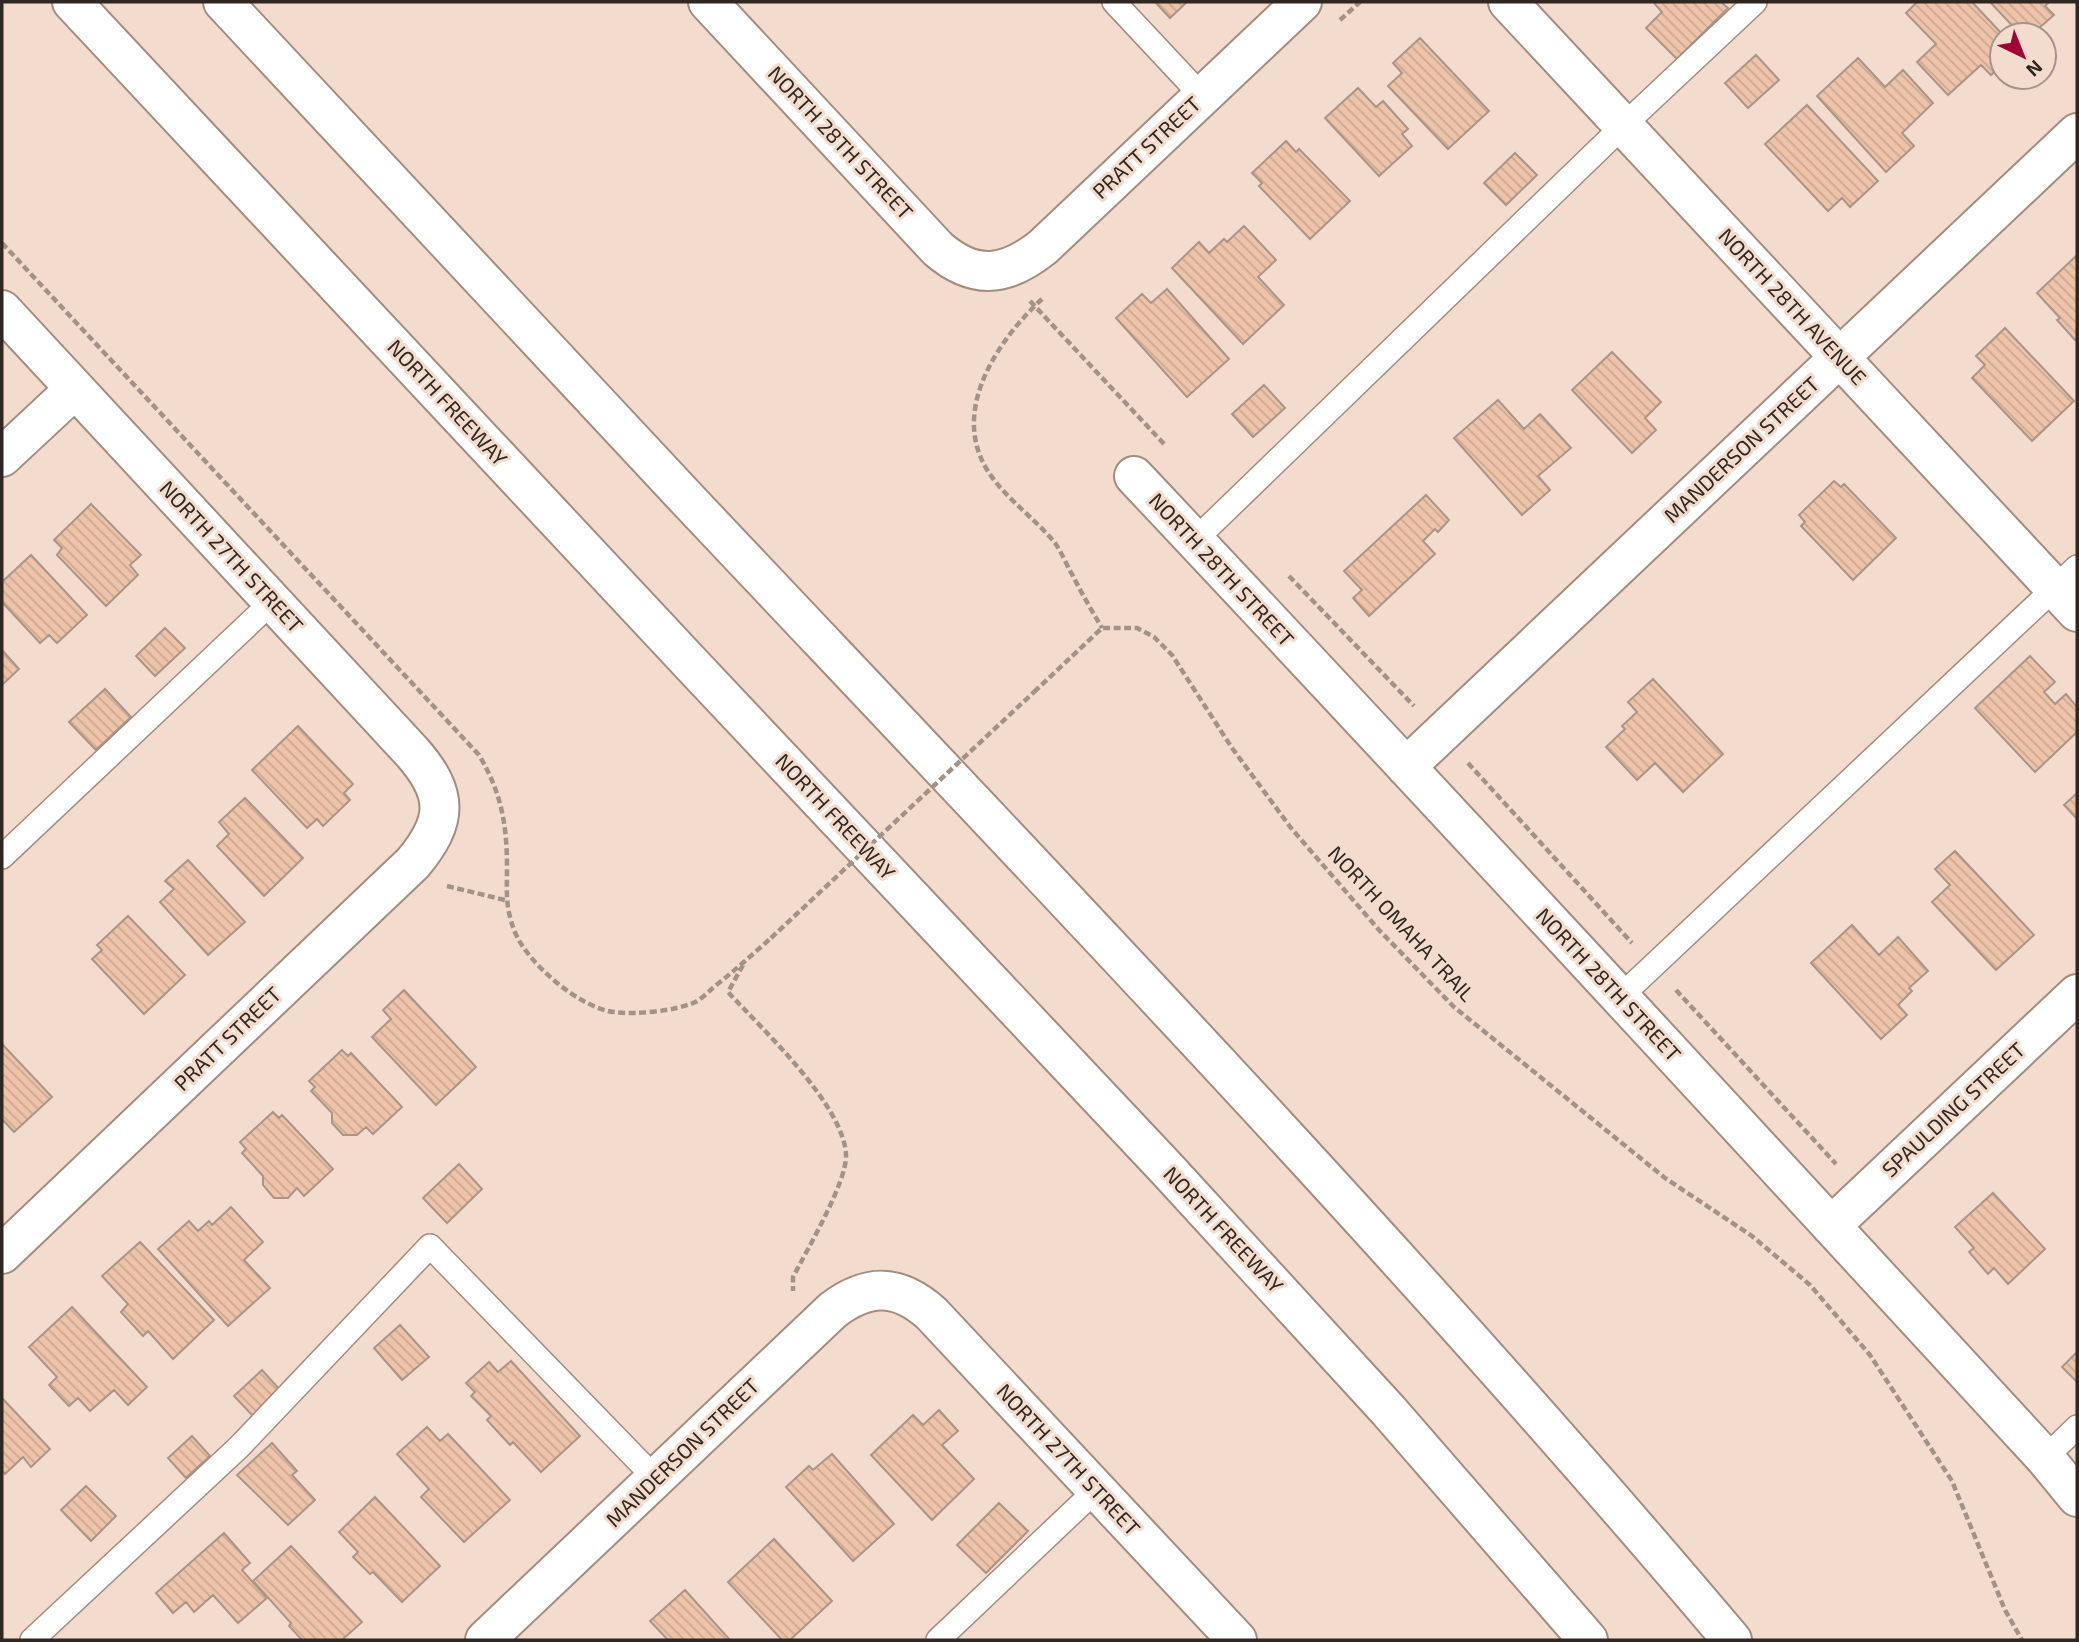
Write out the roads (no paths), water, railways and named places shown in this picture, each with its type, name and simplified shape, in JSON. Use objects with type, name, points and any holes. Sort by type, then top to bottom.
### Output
[{"type":"main road","name":"NORTH FREEWAY","points":[[72,2],[1166,1168],[1361,1381],[1588,1640]]},
{"type":"main road","points":[[223,2],[1233,1078],[1484,1354],[1732,1640]]},
{"type":"main road","name":"NORTH 28TH STREET","points":[[708,2],[938,249],[955,263],[980,271]]},
{"type":"main road","name":"PRATT STREET","points":[[980,271],[1004,270],[1029,258],[1302,2]]},
{"type":"main road","name":"NORTH 28TH AVENUE","points":[[1508,2],[1840,358],[2070,589]]},
{"type":"main road","name":"MANDERSON STREET","points":[[1406,767],[2077,133]]},
{"type":"main road","name":"NORTH 27TH STREET","points":[[2,310],[422,762],[435,786],[440,814]]},
{"type":"main road","points":[[2,457],[75,389]]},
{"type":"main road","name":"NORTH 28TH STREET","points":[[1134,476],[1832,1226],[2045,1458],[2077,1497]]},
{"type":"main road","name":"PRATT STREET","points":[[2,1254],[413,863],[432,838],[440,814]]},
{"type":"main road","name":"SPAULDING STREET","points":[[1832,1226],[2077,994]]},
{"type":"main road","name":"MANDERSON STREET","points":[[485,1640],[834,1310],[865,1291],[892,1291]]},
{"type":"main road","name":"NORTH 27TH STREET","points":[[892,1291],[913,1299],[932,1314],[1237,1640]]},
{"type":"lane","points":[[1114,2],[1202,96]]},
{"type":"lane","points":[[1194,541],[1755,2]]},
{"type":"lane","points":[[1619,997],[2070,589]]},
{"type":"lane","points":[[2,857],[273,601]]},
{"type":"lane","points":[[32,1640],[239,1447],[430,1246],[656,1479]]},
{"type":"lane","points":[[2045,1458],[2077,1427]]},
{"type":"lane","points":[[938,1640],[1096,1490]]}]
